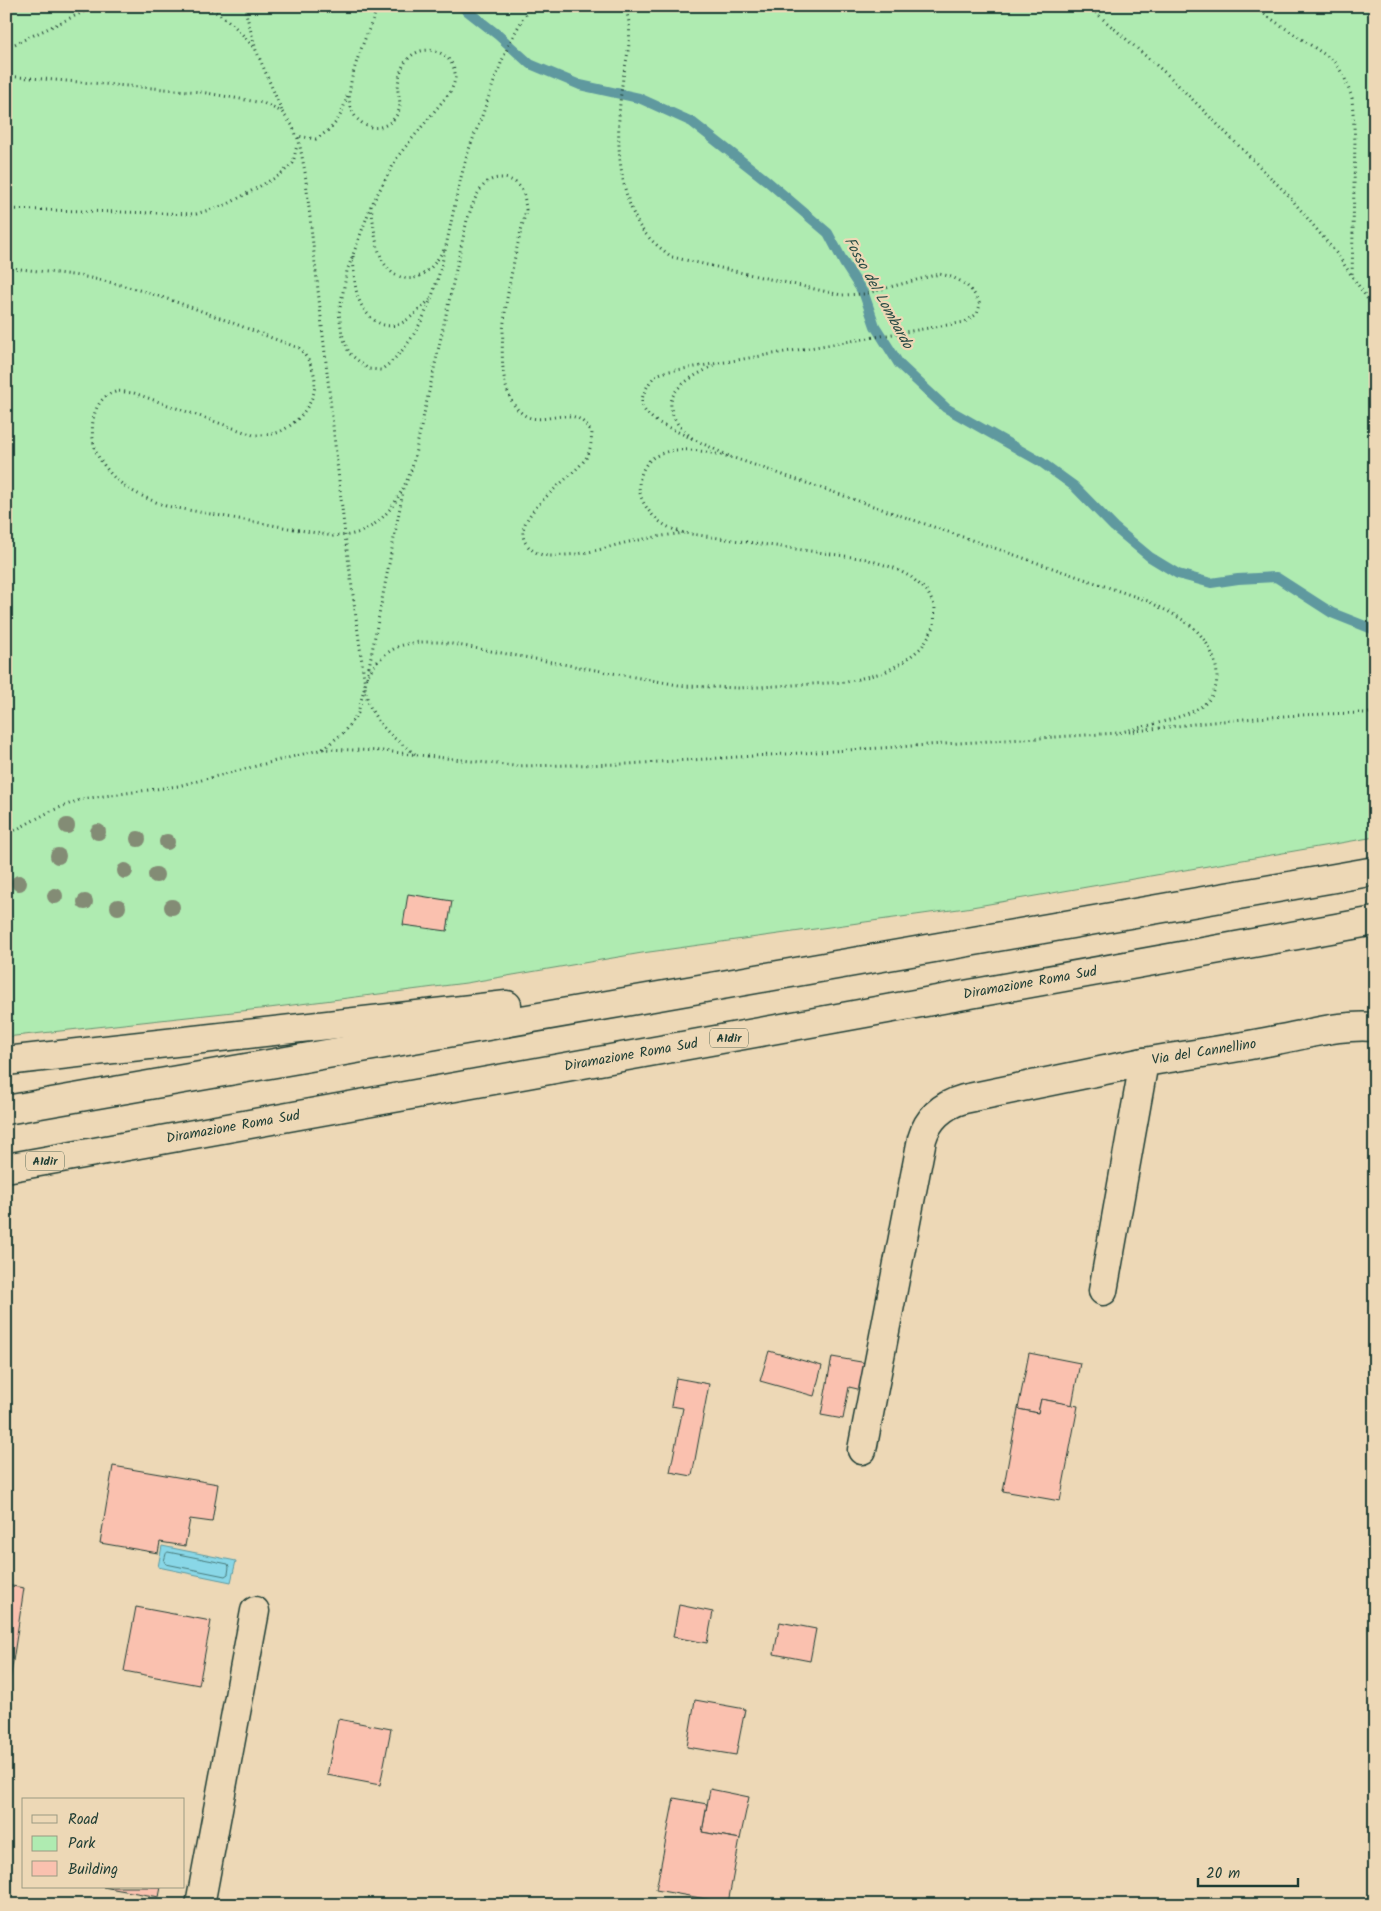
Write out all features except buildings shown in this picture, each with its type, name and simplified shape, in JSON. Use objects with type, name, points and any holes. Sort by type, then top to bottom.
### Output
[{"type":"main road","points":[[6,1110],[1375,871]]},
{"type":"main road","name":"Diramazione Roma Sud","points":[[6,1168],[1375,921]]},
{"type":"main road","points":[[6,1061],[780,975]]},
{"type":"main road","name":"Via del Cannellino","points":[[1103,1291],[1144,1062],[1277,1040],[1328,1028],[1375,1027]]},
{"type":"main road","points":[[862,1450],[922,1139],[930,1121],[945,1107],[964,1098],[1144,1062]]},
{"type":"main road","points":[[6,1174],[83,1154]]},
{"type":"main road","points":[[200,1905],[255,1611]]},
{"type":"path","points":[[6,48],[96,6]]},
{"type":"path","points":[[202,6],[213,10],[236,27],[256,50]]},
{"type":"path","points":[[244,6],[256,50],[282,112],[298,136],[305,172],[345,535],[369,704],[381,724],[397,741],[415,754]]},
{"type":"path","points":[[298,136],[316,139],[327,132],[341,116],[351,79],[378,6]]},
{"type":"path","points":[[349,90],[353,114],[358,120],[371,128],[380,128],[389,123],[398,112],[399,78],[408,58],[426,50],[437,51],[451,62],[455,71],[455,79],[451,91],[398,156],[371,206],[347,270],[339,313],[342,334],[349,353],[368,369],[381,370],[394,361],[425,314],[441,270],[466,160],[512,39],[526,13],[532,6]]},
{"type":"path","points":[[624,6],[630,33],[618,120],[621,164],[628,198],[640,226],[657,246],[672,257],[841,295],[864,294],[939,274],[952,276],[975,293],[980,305],[976,314],[965,322],[720,362],[659,374],[649,382],[642,396],[642,405],[647,414],[657,422],[734,458],[1148,601],[1172,613],[1197,631],[1211,649],[1217,667],[1218,682],[1210,698],[1202,706],[1182,715],[1118,733]]},
{"type":"path","points":[[1088,6],[1170,77],[1289,196],[1337,254],[1375,310]]},
{"type":"path","points":[[1252,6],[1333,60],[1344,76],[1352,98],[1355,141],[1352,277]]},
{"type":"path","points":[[6,76],[201,92],[263,103],[282,112]]},
{"type":"path","points":[[6,209],[196,214],[228,204],[280,175],[293,163],[297,150],[298,136]]},
{"type":"path","points":[[323,749],[343,733],[358,712],[403,491],[412,468],[467,220],[476,196],[486,183],[496,177],[510,180],[519,186],[524,196],[526,210],[505,302],[503,376],[510,398],[527,416],[542,419],[574,417],[581,419],[592,433],[591,448],[585,460],[544,498],[525,522],[522,532],[524,541],[532,551],[547,556],[583,553],[639,540],[684,533]]},
{"type":"path","points":[[371,206],[376,241],[389,270],[397,276],[409,279],[420,276],[432,266],[446,245]]},
{"type":"path","points":[[352,254],[358,300],[366,313],[381,325],[396,325],[410,317],[431,299]]},
{"type":"path","points":[[6,267],[66,273],[105,281],[158,296],[299,348],[309,358],[314,371],[316,387],[312,402],[298,419],[280,432],[265,435],[253,435],[134,393],[116,391],[103,398],[95,411],[93,436],[99,457],[115,478],[140,496],[166,506],[333,536],[349,535],[370,527],[380,520],[403,491]]},
{"type":"path","points":[[695,440],[676,422],[670,404],[672,394],[687,380],[720,362]]},
{"type":"path","points":[[365,685],[376,664],[386,653],[401,645],[420,641],[441,642],[684,686],[740,688],[847,682],[885,672],[905,661],[922,647],[934,627],[935,607],[927,591],[911,576],[894,568],[866,560],[684,533],[664,525],[644,505],[638,482],[648,461],[659,454],[677,451],[704,452],[734,458]]},
{"type":"path","points":[[6,835],[51,811],[82,799],[178,786],[323,749],[375,750],[514,766],[627,764],[1118,733],[1223,720],[1327,713],[1375,713]]},
{"type":"green space","points":[[6,6],[1375,6],[1375,837],[966,908],[642,953],[466,983],[269,1008],[6,1037]]},
{"type":"water","points":[[162,1546],[236,1561],[231,1582],[158,1567]]},
{"type":"waterway","name":"Fosso del Lombardo","points":[[461,6],[498,35],[530,64],[580,85],[639,98],[692,122],[766,180],[828,233],[864,294],[875,326],[899,364],[946,408],[1041,462],[1074,486],[1114,527],[1150,557],[1178,574],[1211,583],[1238,579],[1276,577],[1332,613],[1375,630]]}]
